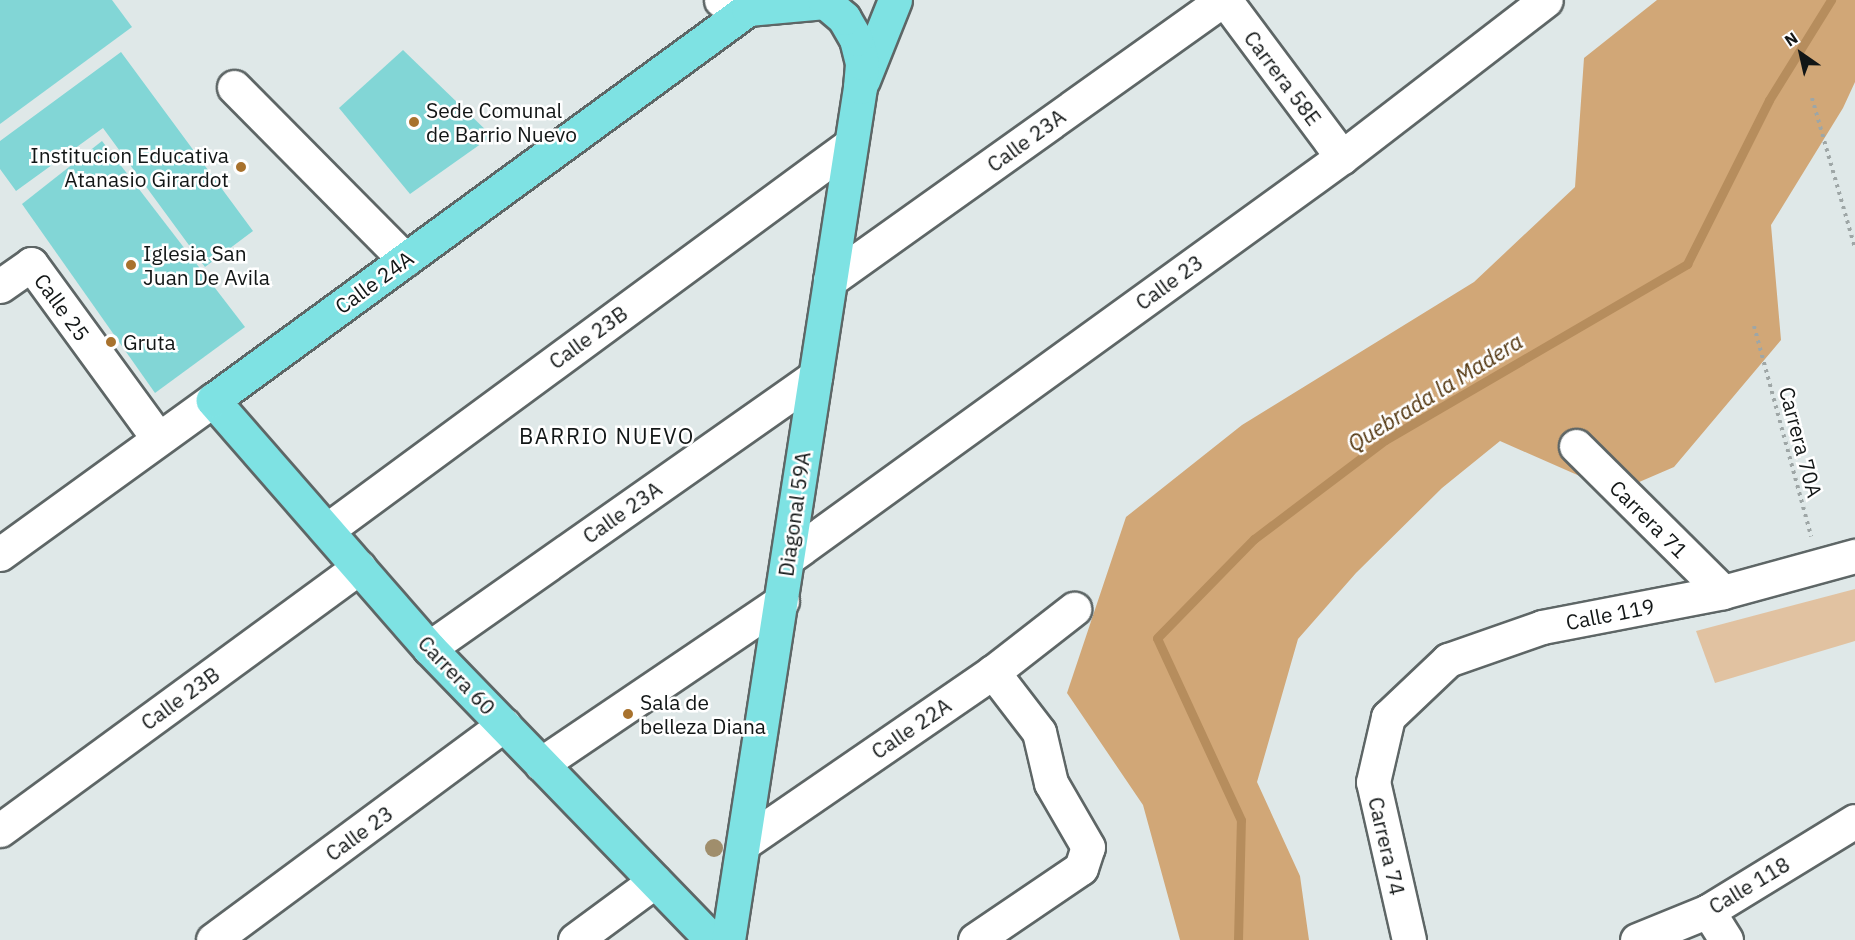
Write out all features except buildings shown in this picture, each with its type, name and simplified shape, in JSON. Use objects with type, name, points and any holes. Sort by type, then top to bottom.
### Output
[{"type":"main road","name":"Diagonal 59A","points":[[860,87],[895,0]]},
{"type":"main road","name":"Diagonal 59A","points":[[728,940],[860,87],[862,63],[856,39],[844,18],[830,1]]},
{"type":"main road","points":[[735,5],[830,1]]},
{"type":"main road","name":"Calle 24A","points":[[213,400],[405,260],[735,5]]},
{"type":"main road","name":"Carrera 60","points":[[213,400],[429,648],[712,940]]},
{"type":"street","name":"Carrera 58E","points":[[1223,0],[1342,157]]},
{"type":"street","name":"Calle 23A","points":[[830,280],[1223,0]]},
{"type":"street","name":"Calle 23","points":[[788,558],[1342,157],[1546,0]]},
{"type":"street","points":[[234,87],[405,260]]},
{"type":"street","name":"Calle 23B","points":[[327,530],[850,145]]},
{"type":"street","name":"Calle 25","points":[[0,286],[31,264],[158,438]]},
{"type":"street","name":"Calle 23A","points":[[429,648],[815,377]]},
{"type":"street","name":"Calle 24A","points":[[0,554],[213,400]]},
{"type":"street","name":"Carrera 71","points":[[1576,446],[1723,592]]},
{"type":"street","name":"Calle 119","points":[[1388,717],[1448,660],[1542,627],[1723,592],[1855,556]]},
{"type":"street","name":"Calle 23B","points":[[0,830],[359,567]]},
{"type":"street","points":[[541,764],[782,601]]},
{"type":"street","name":"Calle 22A","points":[[744,843],[993,672],[1074,609]]},
{"type":"street","points":[[975,940],[1081,868],[1088,847],[1051,783],[1039,732],[993,672]]},
{"type":"street","name":"Carrera 74","points":[[1388,717],[1373,782],[1409,940]]},
{"type":"street","name":"Calle 23","points":[[213,940],[504,725]]},
{"type":"street","name":"Calle 118","points":[[1637,940],[1708,911],[1855,821]]},
{"type":"street","points":[[575,940],[655,881]]},
{"type":"street","points":[[1708,911],[1726,940]]},
{"type":"path","points":[[1812,98],[1855,248]]},
{"type":"path","name":"Carrera 70A","points":[[1754,326],[1818,566]]},
{"type":"shaded area","points":[[1657,0],[1855,0],[1855,82],[1843,108],[1771,225],[1781,340],[1674,467],[1616,492],[1500,441],[1442,488],[1356,573],[1298,639],[1257,782],[1300,876],[1309,940],[1180,940],[1143,805],[1067,693],[1126,517],[1242,425],[1474,282],[1575,187],[1584,58]]},
{"type":"shaded area","points":[[1855,589],[1855,641],[1715,683],[1696,631]]},
{"type":"waterway","name":"Quebrada la Madera","points":[[1238,940],[1241,820],[1157,638],[1254,539],[1385,440],[1687,264],[1769,100],[1831,0]]},
{"type":"place","name":"Sede Comunal de Barrio Nuevo","points":[[414,122]]},
{"type":"place","name":"Institucion Educativa Atanasio Girardot","points":[[241,167]]},
{"type":"place","name":"Iglesia San Juan De Avila","points":[[131,265]]},
{"type":"place","name":"Gruta","points":[[111,342]]},
{"type":"place","name":"Sala de belleza Diana","points":[[628,714]]},
{"type":"district","name":"BARRIO NUEVO","points":[[607,436]]}]
